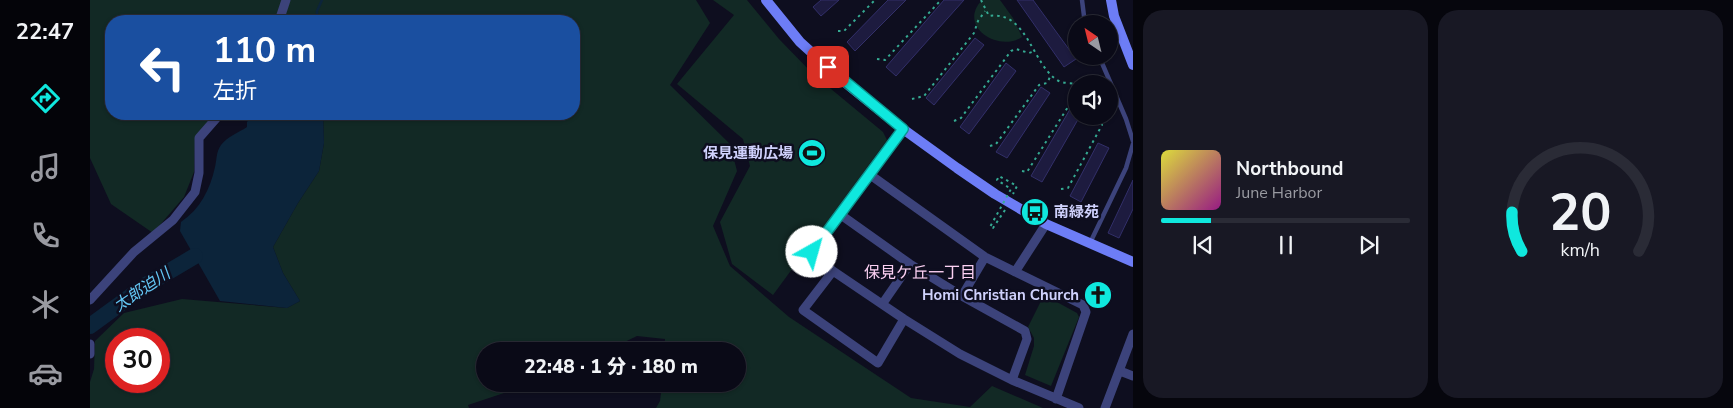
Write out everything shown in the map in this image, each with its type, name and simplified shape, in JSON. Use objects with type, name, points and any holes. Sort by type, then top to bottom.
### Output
[{"type":"street","points":[[281,15],[286,0]]},
{"type":"street","points":[[766,0],[800,42],[842,80],[903,129],[995,194],[1046,224],[1133,262]]},
{"type":"street","points":[[1111,0],[1114,16],[1133,64]]},
{"type":"street","points":[[90,300],[134,252],[172,220],[195,192],[199,173],[199,138],[215,120]]},
{"type":"street","points":[[903,129],[812,252],[833,271],[960,354],[1012,380],[1079,408]]},
{"type":"street","points":[[869,174],[985,257],[1083,305],[1086,312],[1056,399]]},
{"type":"street","points":[[841,215],[910,264],[1024,331],[1027,339],[1012,380]]},
{"type":"street","points":[[1015,272],[1046,224]]},
{"type":"street","points":[[962,296],[985,257]]},
{"type":"street","points":[[883,303],[910,264]]},
{"type":"street","points":[[833,271],[803,310],[878,363],[904,319]]},
{"type":"street","points":[[1105,408],[1133,334]]},
{"type":"street","points":[[1120,371],[1133,376]]},
{"type":"lane","points":[[1082,0],[1083,15]]},
{"type":"lane","points":[[1090,244],[1126,168],[1133,143],[1126,119],[1103,65]]},
{"type":"path","points":[[838,31],[844,31],[875,0]]},
{"type":"path","points":[[877,59],[884,60],[941,0]]},
{"type":"path","points":[[981,0],[989,16],[1002,16],[1017,24],[1051,75],[1059,82],[1068,83]]},
{"type":"path","points":[[912,99],[924,96],[974,33],[978,21],[985,11]]},
{"type":"path","points":[[954,121],[960,118],[1010,51],[1016,49],[1028,53],[1035,51]]},
{"type":"path","points":[[990,146],[996,144],[1039,85],[1047,83],[1051,75]]},
{"type":"path","points":[[1022,172],[1027,172],[1068,105]]},
{"type":"path","points":[[1061,189],[1068,188],[1102,125]]},
{"type":"path","points":[[1004,210],[993,228],[990,227],[1011,189],[996,180],[999,176],[1017,186],[1013,194]]},
{"type":"green space","points":[[90,0],[696,0],[710,23],[670,85],[730,144],[737,171],[713,226],[730,266],[789,317],[911,398],[970,407],[992,386],[1043,408],[656,408],[660,401],[661,392],[746,392],[746,342],[665,342],[665,339],[637,336],[625,342],[476,342],[476,392],[507,392],[468,405],[469,408],[90,408],[90,382],[94,369],[95,341],[105,331],[105,393],[170,393],[170,328],[108,328],[124,313],[182,299],[287,308],[300,301],[283,273],[273,247],[319,171],[324,143],[323,120],[580,120],[580,15],[105,15],[105,120],[211,120],[195,137],[194,172],[184,197],[153,233],[111,204],[90,158]]},
{"type":"green space","name":"保見運動広場","points":[[713,0],[747,0],[779,39],[813,74],[883,132],[887,140],[773,295],[732,264],[720,222],[750,166],[743,139],[677,84],[734,15]]},
{"type":"green space","points":[[982,0],[1000,0],[1013,18],[1022,37],[1002,42],[984,34],[977,27],[974,19],[976,10]]},
{"type":"green space","points":[[1044,295],[1077,313],[1079,317],[1051,386],[1025,375],[1034,346],[1034,338],[1028,327]]},
{"type":"water","points":[[249,120],[323,120],[324,143],[319,171],[273,247],[283,273],[300,301],[287,308],[220,301],[180,231],[181,222],[194,211],[207,191],[221,145],[247,127]]},
{"type":"building","points":[[821,0],[839,0],[821,16],[813,7]]},
{"type":"building","points":[[888,0],[906,0],[855,51],[847,42]]},
{"type":"building","points":[[944,0],[964,0],[896,76],[886,67]]},
{"type":"building","points":[[1017,0],[1033,0],[1068,48],[1068,64],[1064,67]]},
{"type":"building","points":[[975,38],[984,45],[934,105],[926,98]]},
{"type":"building","points":[[1006,63],[1016,71],[969,134],[960,127]]},
{"type":"building","points":[[1041,87],[1050,93],[1007,158],[996,152]]},
{"type":"building","points":[[1068,113],[1068,125],[1075,125],[1042,182],[1031,176]]},
{"type":"building","points":[[1098,143],[1109,148],[1081,202],[1070,196]]},
{"type":"building","points":[[1133,180],[1133,209],[1119,238],[1108,233]]},
{"type":"building","name":"Homi Christian Church","points":[[1091,282],[1112,291],[1108,302],[1098,298],[1095,305],[1084,299]]},
{"type":"waterway","points":[[317,15],[322,0]]},
{"type":"waterway","name":"太郎迫川","points":[[90,326],[146,285],[195,256]]},
{"type":"place","name":"保見運動広場","points":[[812,153]]},
{"type":"place","name":"南緑苑","points":[[1035,212]]},
{"type":"place","name":"Homi Christian Church","points":[[1098,295]]},
{"type":"district","name":"保見ケ丘一丁目","points":[[920,273]]},
{"type":"route","points":[[812,252],[903,129],[828,67]]}]
